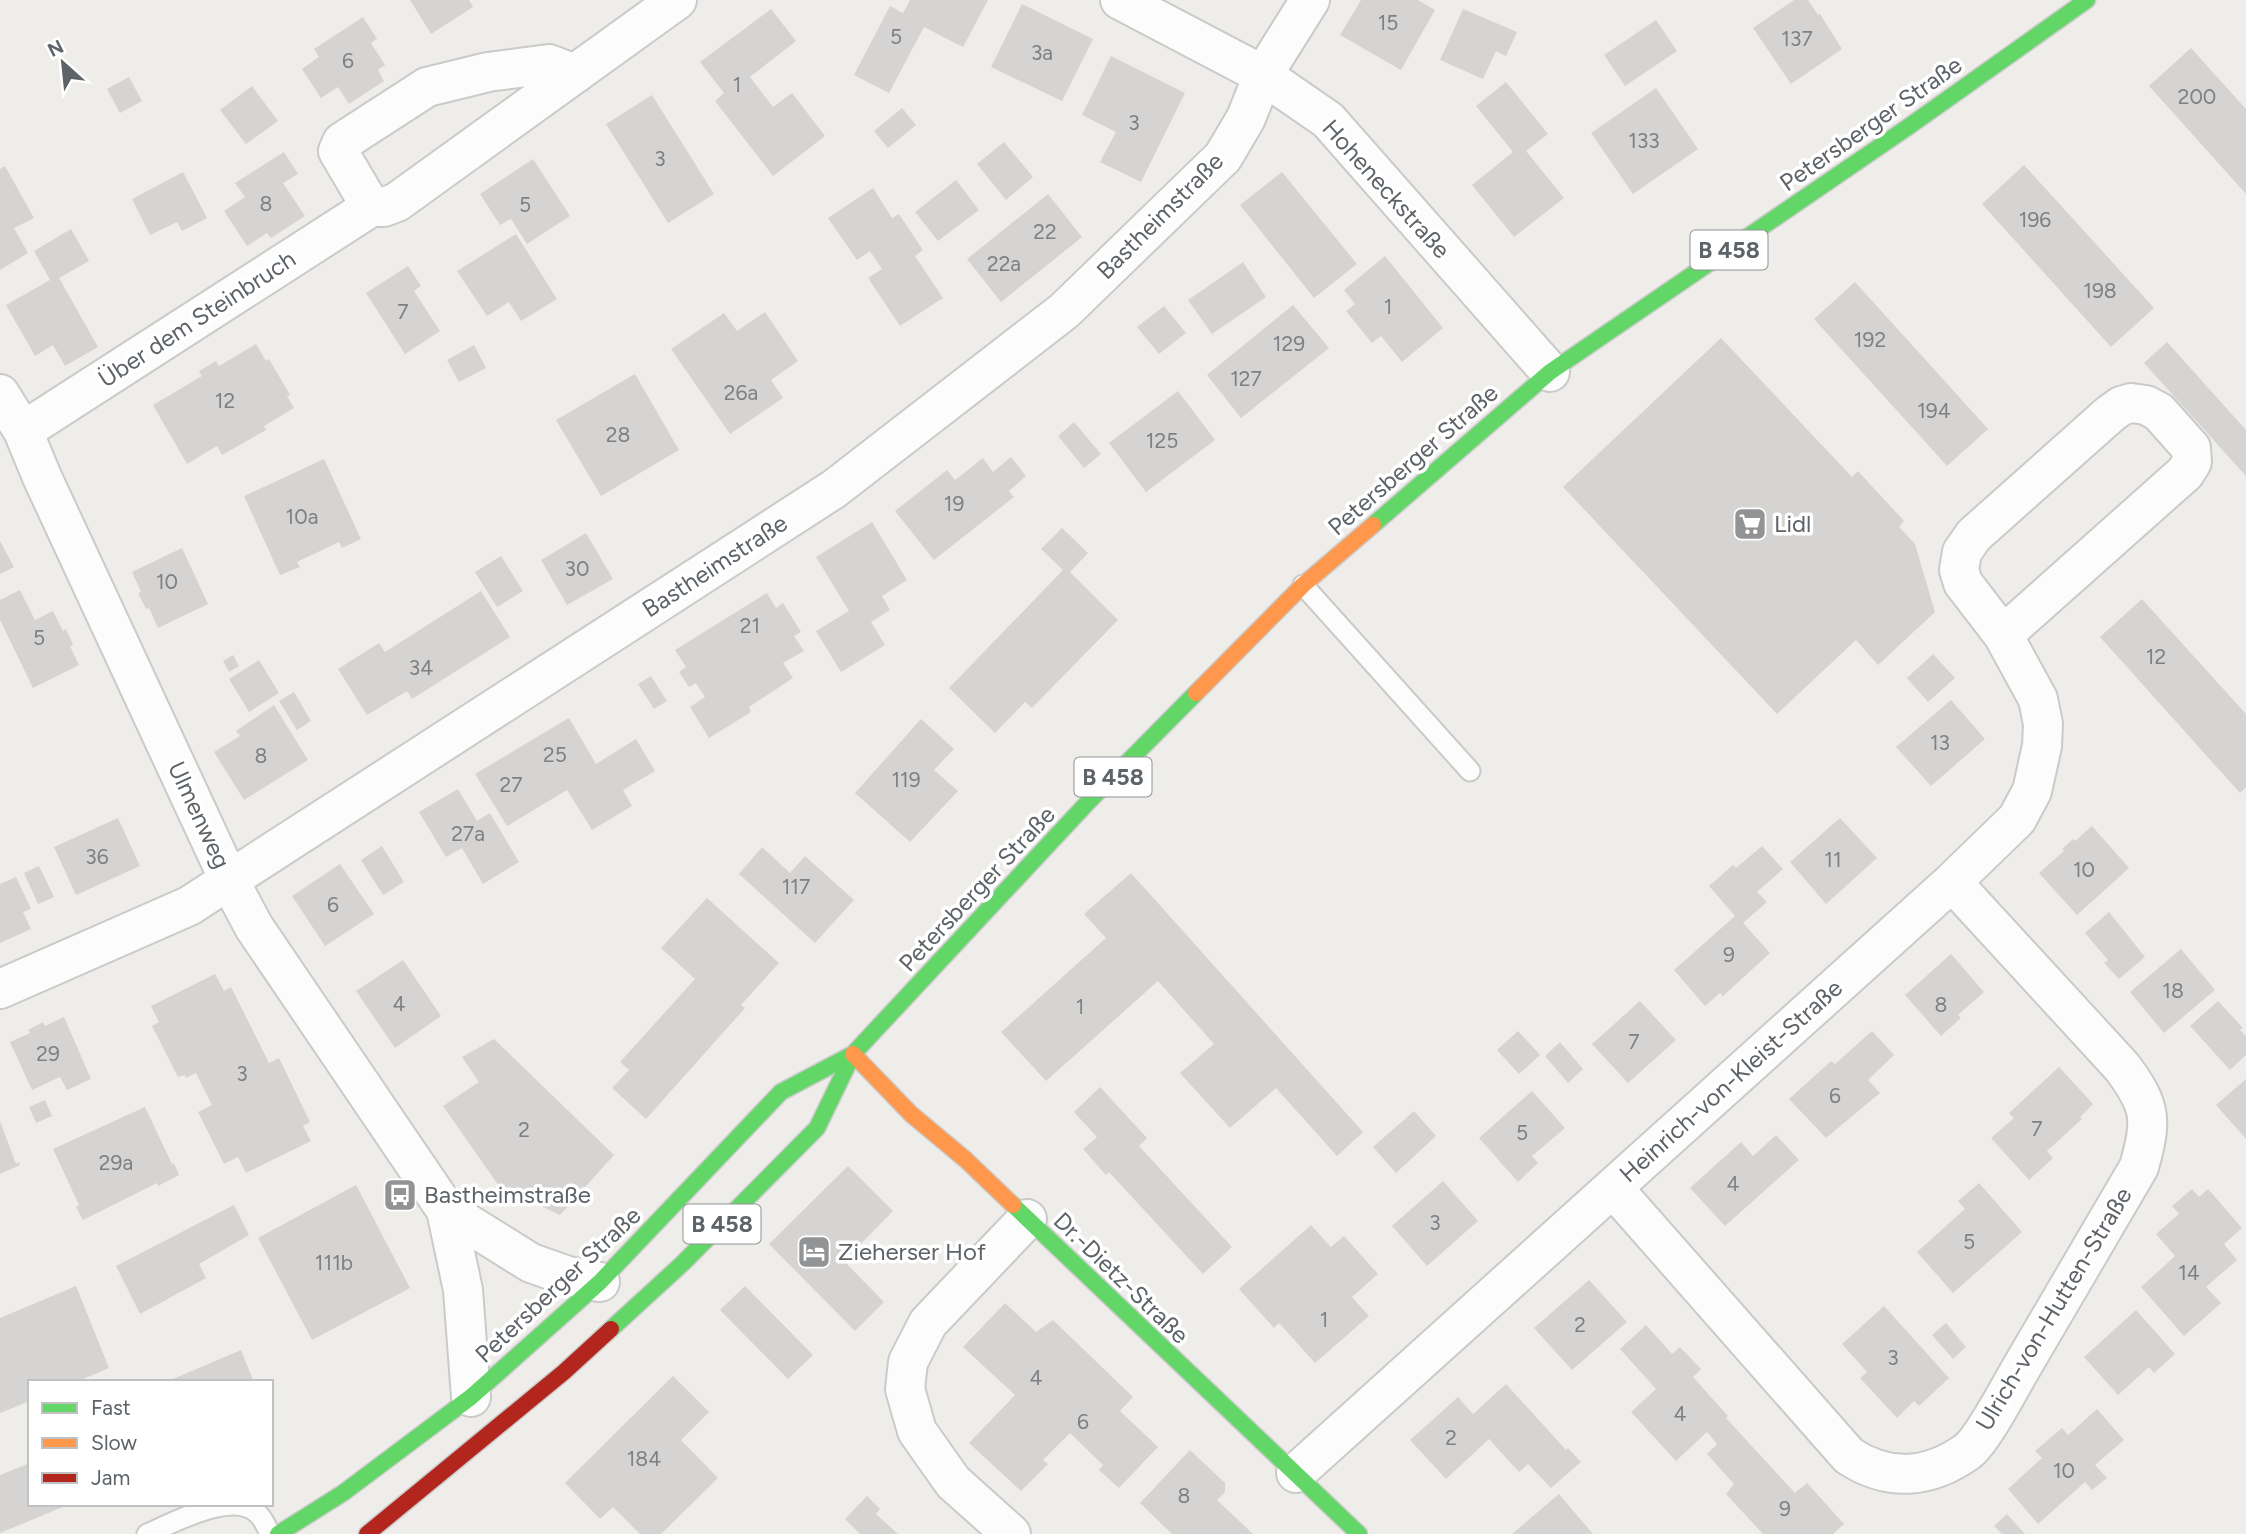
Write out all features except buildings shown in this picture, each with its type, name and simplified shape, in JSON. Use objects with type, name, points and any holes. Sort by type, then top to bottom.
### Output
[{"type":"main road","name":"Petersberger Straße","points":[[367,1534],[554,1381],[683,1263],[817,1128],[853,1054],[1089,801],[1303,585],[1550,372],[1908,127],[2087,0]]},
{"type":"main road","name":"Petersberger Straße","points":[[278,1534],[343,1493],[471,1397],[600,1282],[781,1092],[853,1054]]},
{"type":"main road","name":"Dr.-Dietz-Straße","points":[[853,1054],[911,1114],[966,1160],[1359,1534]]},
{"type":"street","name":"Über dem Steinbruch","points":[[17,446],[371,207],[384,207],[397,202],[677,0]]},
{"type":"street","name":"Hoheneckstraße","points":[[1120,0],[1263,75],[1328,120],[1550,372]]},
{"type":"street","name":"Bastheimstraße","points":[[0,989],[189,906],[834,489],[1064,312],[1223,158],[1246,118],[1263,75],[1310,0]]},
{"type":"street","points":[[371,207],[341,160],[338,151],[342,142],[427,87],[488,72],[548,64],[575,74]]},
{"type":"street","name":"Ulmenweg","points":[[0,394],[17,446],[254,927],[446,1210],[463,1290],[471,1397]]},
{"type":"street","name":"Heinrich-von-Kleist-Straße","points":[[1296,1473],[1952,882],[2017,819],[2032,791],[2038,770],[2043,724],[2038,699],[2003,635],[1963,583],[1959,561],[1969,540],[2121,406],[2131,403],[2146,405],[2159,412],[2191,448],[2192,462],[2185,473],[2003,635]]},
{"type":"street","name":"Ulrich-von-Hutten-Straße","points":[[1613,1188],[1849,1456],[1866,1467],[1907,1475],[1928,1471],[1951,1462],[1971,1448],[1997,1410],[2139,1167],[2148,1122],[2146,1108],[2136,1086],[2122,1067],[1952,882]]},
{"type":"street","name":"Ulmenweg","points":[[446,1210],[531,1262],[568,1276],[600,1282]]},
{"type":"street","points":[[1011,1534],[953,1482],[917,1431],[905,1389],[908,1362],[928,1323],[1027,1219]]},
{"type":"lane","points":[[1303,585],[1470,771]]},
{"type":"lane","points":[[147,1534],[221,1506]]},
{"type":"lane","points":[[243,1506],[258,1513],[270,1534]]},
{"type":"traffic: fast","points":[[1373,525],[1550,372],[1908,127],[2087,0]]},
{"type":"traffic: fast","points":[[611,1329],[683,1263],[817,1128],[853,1054],[1089,801],[1196,693]]},
{"type":"traffic: fast","points":[[278,1534],[343,1493],[471,1397],[600,1282],[781,1092],[853,1054]]},
{"type":"traffic: fast","points":[[1013,1205],[1359,1534]]},
{"type":"traffic: slow","points":[[1196,693],[1303,585],[1373,525]]},
{"type":"traffic: slow","points":[[853,1054],[911,1114],[966,1160],[1013,1205]]},
{"type":"traffic: jam","points":[[367,1534],[564,1372],[611,1329]]},
{"type":"place","name":"Lidl","points":[[1750,524]]},
{"type":"place","name":"Bastheimstraße","points":[[400,1195]]},
{"type":"place","name":"Zieherser Hof","points":[[814,1252]]}]
